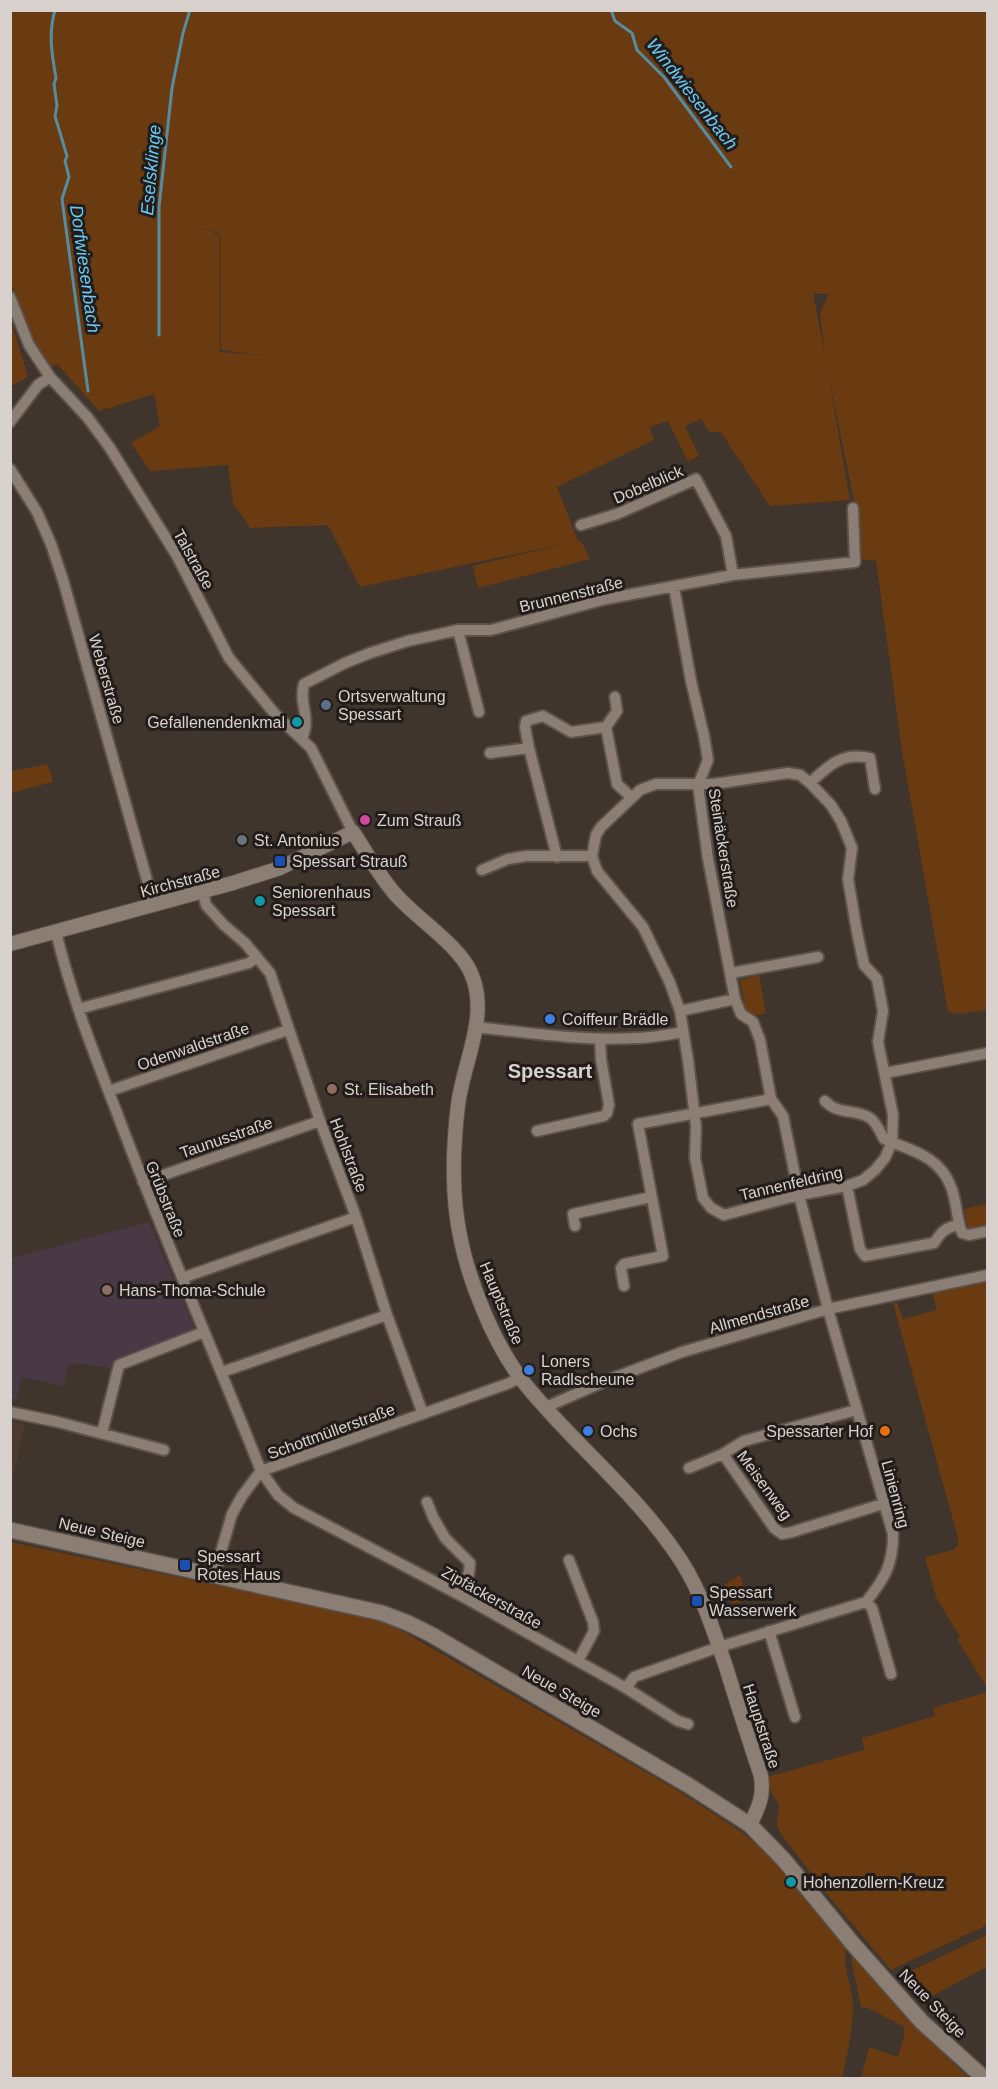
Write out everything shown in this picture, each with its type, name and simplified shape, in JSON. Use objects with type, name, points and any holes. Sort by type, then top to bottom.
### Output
[{"type":"main road","name":"Neue Steige","points":[[10,1530],[360,1608],[408,1623],[696,1790],[750,1825],[784,1860],[853,1944],[922,2022],[984,2079]]},
{"type":"street","name":"Talstraße","points":[[10,297],[29,345],[50,377],[88,418],[110,448],[177,556],[229,658],[274,714],[302,739],[315,755],[352,832]]},
{"type":"street","points":[[10,422],[38,385],[50,377]]},
{"type":"street","name":"Weberstraße","points":[[10,469],[37,512],[60,571],[154,905]]},
{"type":"street","name":"Dobelblick","points":[[581,525],[617,514],[696,479],[726,536],[733,575]]},
{"type":"street","name":"Brunnenstraße","points":[[302,739],[307,727],[307,715],[301,694],[304,684],[345,663],[408,641],[458,630],[491,630],[606,599],[733,575],[855,562],[853,508]]},
{"type":"street","name":"Steinäckerstraße","points":[[674,587],[708,760],[698,785],[708,859],[735,999],[741,1014],[753,1022],[760,1040],[771,1099],[783,1116],[799,1195],[828,1309]]},
{"type":"street","points":[[458,630],[479,712]]},
{"type":"street","points":[[615,697],[617,711],[606,727],[617,784],[631,797]]},
{"type":"street","points":[[557,857],[529,748],[526,721],[543,716],[571,732],[606,727]]},
{"type":"street","points":[[490,753],[529,748]]},
{"type":"street","points":[[810,783],[831,764],[859,756],[870,758],[875,789]]},
{"type":"street","name":"Tannenfeldring","points":[[788,773],[800,775],[810,783],[831,805],[841,821],[852,848],[848,879],[864,965],[877,979],[883,1011],[878,1042],[893,1115],[892,1142],[885,1158],[863,1180],[847,1186],[799,1195],[724,1215],[711,1208],[703,1198],[695,1158],[694,1113],[680,1011],[670,983],[643,927],[597,871],[592,856],[596,835],[631,797],[640,790],[657,784],[698,785],[788,773]]},
{"type":"street","name":"Kirchstraße","points":[[10,944],[56,933],[280,868],[352,832]]},
{"type":"street","name":"Hauptstraße","points":[[352,832],[396,895],[456,952],[470,972],[478,996],[478,1014],[458,1105],[453,1169],[456,1219],[468,1270],[499,1344],[520,1378],[639,1506],[673,1549],[694,1582],[719,1647],[761,1776],[763,1791],[750,1825]]},
{"type":"street","points":[[483,870],[508,859],[526,856],[592,856]]},
{"type":"street","name":"Hohlstraße","points":[[203,891],[206,905],[270,973],[423,1414]]},
{"type":"street","name":"Grübstraße","points":[[56,933],[65,971],[78,1009],[143,1182],[261,1471]]},
{"type":"street","points":[[78,1009],[249,963],[257,957]]},
{"type":"street","points":[[731,973],[818,957]]},
{"type":"street","points":[[680,1011],[735,999]]},
{"type":"street","points":[[475,1027],[600,1039],[639,1038],[682,1032]]},
{"type":"street","name":"Odenwaldstraße","points":[[109,1091],[288,1030]]},
{"type":"street","points":[[537,1131],[604,1116],[607,1113],[609,1105],[600,1039]]},
{"type":"street","points":[[885,1073],[987,1053]]},
{"type":"street","points":[[624,1286],[621,1268],[624,1264],[663,1256],[638,1124],[771,1099]]},
{"type":"street","points":[[825,1101],[830,1108],[869,1117],[884,1139],[912,1148],[925,1156],[943,1171],[951,1186],[962,1233],[969,1235],[987,1231]]},
{"type":"street","name":"Taunusstraße","points":[[143,1182],[320,1121]]},
{"type":"street","points":[[847,1186],[860,1249],[865,1256],[934,1243],[948,1227],[959,1225]]},
{"type":"street","points":[[575,1226],[573,1214],[651,1197]]},
{"type":"street","points":[[182,1278],[356,1217]]},
{"type":"street","name":"Allmendstraße","points":[[546,1407],[682,1352],[828,1309],[987,1275]]},
{"type":"street","name":"Linienring","points":[[828,1309],[856,1410],[886,1503],[893,1534],[893,1553],[889,1569],[866,1602]]},
{"type":"street","points":[[222,1372],[387,1315]]},
{"type":"street","points":[[102,1433],[119,1365],[204,1332]]},
{"type":"street","name":"Schottmüllerstraße","points":[[214,1576],[232,1514],[261,1471],[520,1378]]},
{"type":"street","points":[[689,1468],[723,1454],[744,1440],[856,1410]]},
{"type":"street","points":[[10,1412],[164,1450]]},
{"type":"street","name":"Meisenweg","points":[[723,1454],[774,1528],[782,1534],[886,1503]]},
{"type":"street","name":"Zipfäckerstraße","points":[[261,1471],[278,1495],[294,1508],[458,1594],[626,1688],[678,1721],[688,1724]]},
{"type":"street","points":[[427,1502],[445,1538],[470,1563],[469,1573],[458,1594]]},
{"type":"street","points":[[569,1560],[593,1622],[594,1631],[578,1661]]},
{"type":"street","points":[[626,1688],[634,1677],[719,1647],[866,1602],[872,1608],[891,1674]]},
{"type":"street","points":[[769,1631],[795,1717]]},
{"type":"shaded area","points":[[11,11],[987,11],[987,1010],[958,1014],[949,1012],[947,1006],[902,751],[876,561],[862,559],[854,501],[828,373],[850,500],[770,506],[720,431],[710,433],[701,419],[685,426],[699,456],[688,462],[668,421],[650,427],[654,440],[557,487],[578,541],[581,541],[590,559],[478,588],[473,566],[573,542],[360,587],[328,525],[250,528],[233,503],[228,465],[150,471],[131,443],[160,426],[154,394],[99,411],[57,364],[50,368],[33,344],[11,283]],"holes":[[[201,227],[220,234],[221,350],[263,355],[220,352],[219,235]],[[813,293],[829,294],[820,313],[825,355]]]},
{"type":"shaded area","points":[[11,320],[28,377],[11,386],[10,385]]},
{"type":"shaded area","points":[[48,764],[53,782],[11,793],[11,771]]},
{"type":"shaded area","points":[[759,975],[766,1013],[754,1016],[746,1011],[740,980]]},
{"type":"shaded area","points":[[987,1204],[987,1228],[969,1232],[964,1209]]},
{"type":"shaded area","points":[[149,1222],[194,1328],[191,1332],[113,1362],[110,1368],[76,1363],[68,1365],[64,1386],[21,1377],[17,1400],[11,1399],[11,1258]]},
{"type":"shaded area","points":[[987,1277],[987,1688],[957,1639],[960,1637],[936,1597],[925,1557],[953,1550],[958,1545],[958,1538],[893,1303],[897,1303],[903,1319],[937,1310],[931,1289]]},
{"type":"shaded area","points":[[10,1421],[25,1425],[11,1486]]},
{"type":"shaded area","points":[[10,1542],[383,1620],[682,1793],[740,1831],[788,1870],[848,1941],[845,1959],[853,2010],[842,2078],[11,2078]]},
{"type":"shaded area","points":[[740,1575],[747,1600],[733,1604],[726,1594],[725,1584]]},
{"type":"shaded area","points":[[987,1692],[987,1925],[891,1970],[826,1893],[781,1834],[777,1824],[779,1804],[772,1794],[767,1777],[864,1750],[862,1738],[935,1716],[933,1708]]},
{"type":"shaded area","points":[[987,1935],[987,1967],[922,2001],[898,1977]]},
{"type":"shaded area","points":[[856,1955],[939,2049],[969,2078],[861,2078],[869,2047],[898,2057],[905,2032],[903,2026],[868,2008],[861,2007],[851,1958]]},
{"type":"waterway","name":"Dorfwiesenbach","points":[[55,10],[51,36],[56,78],[54,84],[57,106],[55,116],[67,156],[65,161],[69,177],[62,199],[88,391]]},
{"type":"waterway","name":"Eselsklinge","points":[[159,335],[159,207],[172,88],[190,10]]},
{"type":"waterway","name":"Windwiesenbach","points":[[611,10],[615,21],[632,33],[637,50],[664,77],[731,167]]},
{"type":"place","name":"Ortsverwaltung Spessart","points":[[326,705]]},
{"type":"place","name":"Gefallenendenkmal","points":[[297,722]]},
{"type":"place","name":"Zum Strauß","points":[[365,820]]},
{"type":"place","name":"St. Antonius","points":[[242,840]]},
{"type":"place","name":"Spessart Strauß","points":[[280,861]]},
{"type":"place","name":"Seniorenhaus Spessart","points":[[260,901]]},
{"type":"place","name":"Coiffeur Brädle","points":[[550,1019]]},
{"type":"place","name":"St. Elisabeth","points":[[332,1089]]},
{"type":"place","name":"Hans-Thoma-Schule","points":[[107,1290]]},
{"type":"place","name":"Loners Radlscheune","points":[[529,1370]]},
{"type":"place","name":"Ochs","points":[[588,1431]]},
{"type":"place","name":"Spessarter Hof","points":[[885,1431]]},
{"type":"place","name":"Spessart Rotes Haus","points":[[185,1565]]},
{"type":"place","name":"Spessart Wasserwerk","points":[[697,1601]]},
{"type":"place","name":"Hohenzollern-Kreuz","points":[[791,1882]]},
{"type":"district","name":"Spessart","points":[[550,1071]]}]
